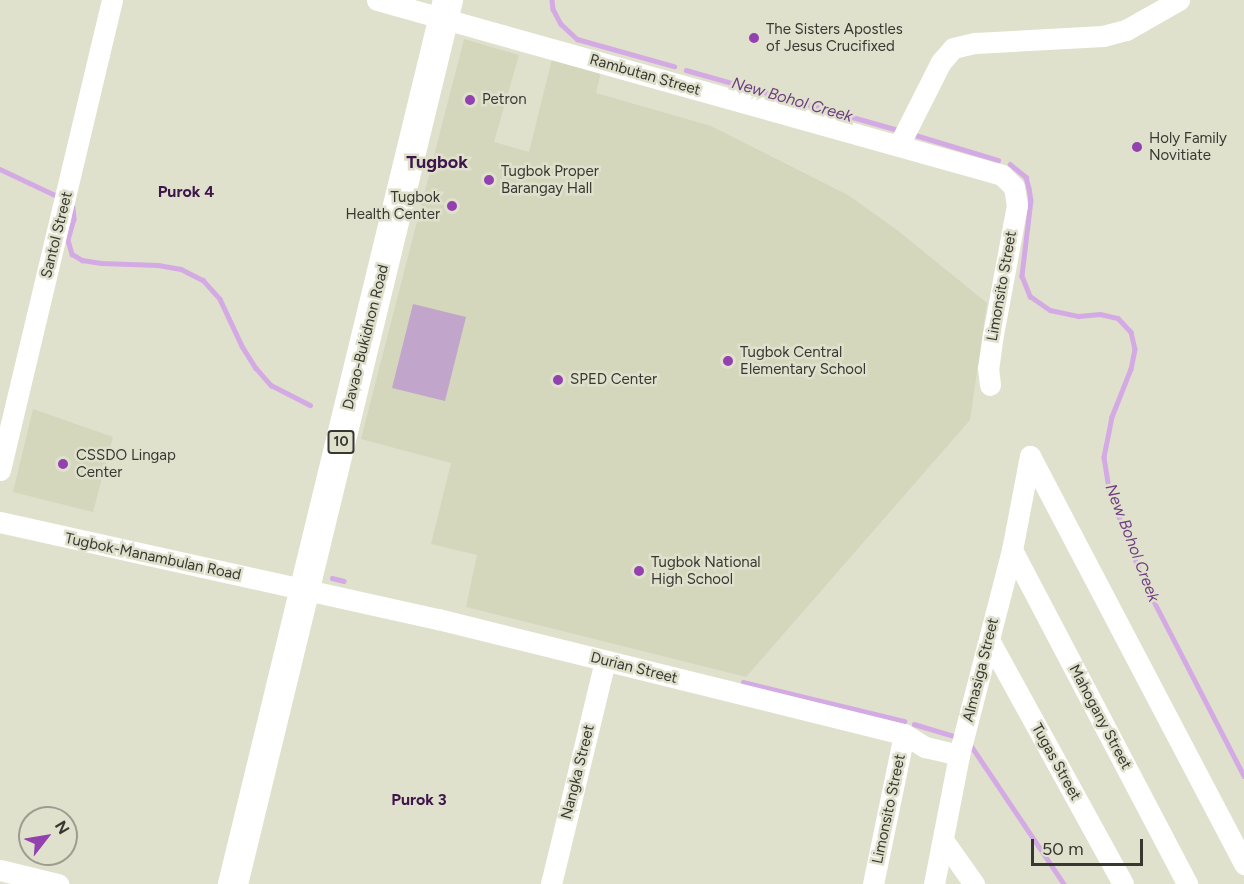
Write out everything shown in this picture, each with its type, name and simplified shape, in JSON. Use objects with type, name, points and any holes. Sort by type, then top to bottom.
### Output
[{"type":"highway","name":"Davao-Bukidnon Road","points":[[233,884],[446,9]]},
{"type":"street","name":"Santol Street","points":[[0,470],[110,0]]},
{"type":"street","name":"Rambutan Street","points":[[376,0],[446,9],[992,171],[1002,175],[1014,187]]},
{"type":"street","points":[[899,145],[941,62],[953,48],[975,43],[1103,36],[1126,30],[1179,0]]},
{"type":"street","name":"Limonsito Street","points":[[990,385],[990,356],[1017,205],[1014,187]]},
{"type":"street","name":"Almasiga Street","points":[[934,884],[959,755],[1012,550],[1030,456],[1244,864]]},
{"type":"street","name":"Tugbok-Manambulan Road","points":[[0,522],[305,590]]},
{"type":"street","name":"Mahogany Street","points":[[1012,550],[1187,884]]},
{"type":"street","name":"Durian Street","points":[[305,590],[605,660],[904,734],[934,750],[959,755]]},
{"type":"street","name":"Tugas Street","points":[[989,640],[1123,884]]},
{"type":"street","name":"Nangka Street","points":[[551,884],[605,660]]},
{"type":"street","name":"Limonsito Street","points":[[873,884],[904,734]]},
{"type":"street","points":[[943,840],[974,884]]},
{"type":"street","points":[[0,870],[58,884]]},
{"type":"shaded area","name":"Tugbok Central Elementary School","points":[[464,39],[519,55],[494,142],[529,152],[553,55],[602,68],[596,93],[711,126],[848,195],[897,230],[987,303],[970,420],[746,677],[466,607],[477,555],[431,544],[451,463],[361,439]]},
{"type":"shaded area","points":[[413,304],[466,317],[445,401],[392,388]]},
{"type":"shaded area","name":"CSSDO Lingap Center","points":[[33,409],[113,437],[93,512],[13,492]]},
{"type":"waterway","name":"New Bohol Creek","points":[[552,0],[553,9],[561,24],[577,39],[674,66]]},
{"type":"waterway","name":"New Bohol Creek","points":[[686,70],[898,130]]},
{"type":"waterway","name":"New Bohol Creek","points":[[912,134],[998,160]]},
{"type":"waterway","name":"New Bohol Creek","points":[[1010,164],[1026,177],[1031,200],[1022,276],[1030,296],[1050,310],[1078,316],[1100,314],[1118,318],[1131,332],[1135,349],[1131,369],[1112,417],[1104,457],[1110,493],[1144,582],[1244,776]]},
{"type":"waterway","points":[[0,169],[55,195]]},
{"type":"waterway","points":[[73,207],[74,219],[68,240],[72,254],[82,260],[101,263],[158,265],[181,269],[203,280],[220,299],[242,346],[256,368],[271,385],[310,405]]},
{"type":"waterway","points":[[332,578],[344,581]]},
{"type":"waterway","points":[[743,682],[904,721]]},
{"type":"waterway","points":[[914,724],[957,737]]},
{"type":"waterway","points":[[970,744],[1064,884]]},
{"type":"place","name":"The Sisters Apostles of Jesus Crucifixed","points":[[754,38]]},
{"type":"place","name":"Petron","points":[[470,100]]},
{"type":"place","name":"Holy Family Novitiate","points":[[1137,147]]},
{"type":"place","name":"Tugbok Proper Barangay Hall","points":[[489,180]]},
{"type":"place","name":"Tugbok Health Center","points":[[452,206]]},
{"type":"place","name":"Tugbok Central Elementary School","points":[[728,361]]},
{"type":"place","name":"SPED Center","points":[[558,380]]},
{"type":"place","name":"CSSDO Lingap Center","points":[[63,464]]},
{"type":"place","name":"Tugbok National High School","points":[[639,571]]},
{"type":"district","name":"Tugbok","points":[[437,162]]},
{"type":"district","name":"Purok 4","points":[[186,192]]},
{"type":"district","name":"Purok 3","points":[[419,800]]}]
